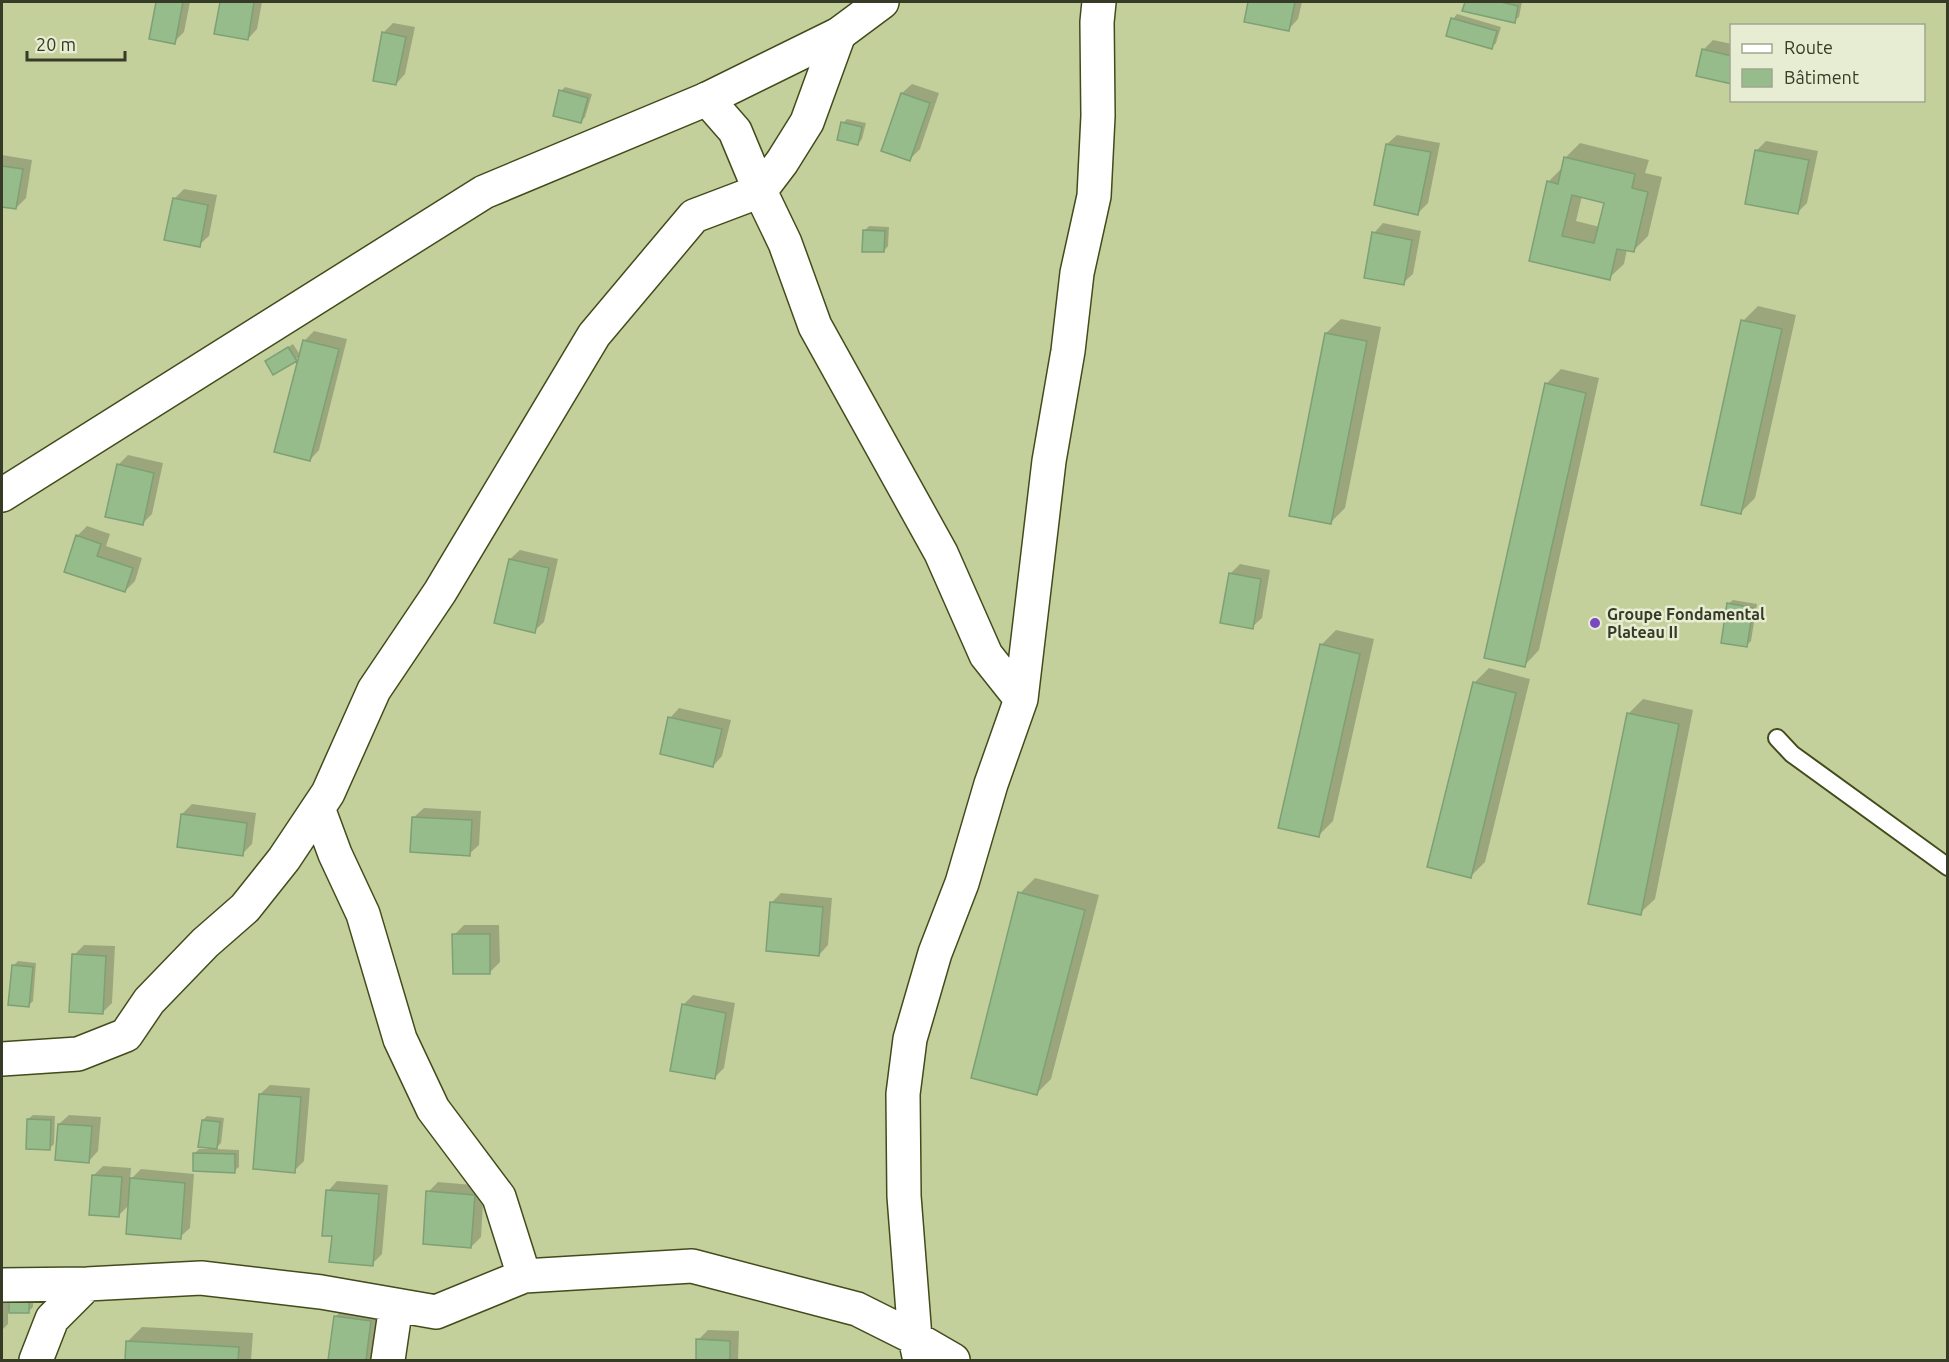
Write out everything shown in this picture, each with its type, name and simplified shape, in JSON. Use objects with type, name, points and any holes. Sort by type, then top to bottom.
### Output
[{"type":"street","points":[[2,495],[484,192],[707,99],[839,34],[882,2]]},
{"type":"street","points":[[917,1349],[904,1196],[903,1094],[910,1039],[934,953],[962,883],[991,784],[1021,699],[1049,461],[1068,351],[1077,273],[1094,196],[1098,116],[1097,22],[1099,2]]},
{"type":"street","points":[[2,1059],[78,1054],[126,1035],[149,1001],[205,944],[245,908],[284,859],[328,793],[374,690],[440,592],[594,335],[694,216],[760,190],[782,162],[807,122],[839,34]]},
{"type":"street","points":[[707,99],[735,131],[785,243],[815,326],[941,553],[986,655],[1021,699]]},
{"type":"street","points":[[318,808],[335,854],[363,914],[400,1039],[433,1109],[499,1197],[524,1276]]},
{"type":"street","points":[[2,1285],[87,1284],[201,1278],[321,1292],[436,1312],[524,1276],[692,1266],[857,1309],[917,1349],[953,1360]]},
{"type":"street","points":[[36,1360],[52,1319],[87,1284]]},
{"type":"street","points":[[388,1360],[396,1305]]},
{"type":"lane","points":[[1777,738],[1792,754],[1947,867]]},
{"type":"building","points":[[156,2],[183,2],[175,44],[149,39]]},
{"type":"building","points":[[220,2],[254,2],[248,40],[214,34]]},
{"type":"building","points":[[1248,2],[1295,2],[1289,31],[1244,22]]},
{"type":"building","points":[[1465,2],[1501,2],[1518,6],[1515,23],[1462,11]]},
{"type":"building","points":[[1451,18],[1497,31],[1492,49],[1446,36]]},
{"type":"building","points":[[382,32],[406,37],[396,85],[373,81]]},
{"type":"building","points":[[1702,49],[1730,56],[1730,84],[1696,76]]},
{"type":"building","points":[[559,90],[588,98],[581,123],[553,116]]},
{"type":"building","points":[[901,93],[930,103],[910,161],[881,151]]},
{"type":"building","points":[[841,122],[862,127],[858,145],[837,140]]},
{"type":"building","points":[[1386,144],[1431,152],[1418,215],[1374,205]]},
{"type":"building","points":[[1755,150],[1809,160],[1798,214],[1745,204]]},
{"type":"building","points":[[1564,157],[1635,174],[1632,188],[1648,192],[1634,252],[1617,249],[1610,280],[1529,261],[1547,181],[1558,184]],"holes":[[[1572,195],[1604,203],[1594,243],[1562,236]]]},
{"type":"building","points":[[2,166],[23,169],[16,209],[2,207]]},
{"type":"building","points":[[173,198],[208,205],[200,247],[164,240]]},
{"type":"building","points":[[863,230],[885,231],[884,252],[862,252]]},
{"type":"building","points":[[1372,232],[1412,240],[1404,285],[1364,278]]},
{"type":"building","points":[[1741,320],[1782,329],[1741,514],[1701,505]]},
{"type":"building","points":[[1325,333],[1367,341],[1331,524],[1289,516]]},
{"type":"building","points":[[303,340],[339,349],[310,461],[274,452]]},
{"type":"building","points":[[288,347],[297,361],[273,375],[265,361]]},
{"type":"building","points":[[1545,383],[1586,393],[1525,667],[1484,658]]},
{"type":"building","points":[[117,464],[154,473],[143,525],[105,517]]},
{"type":"building","points":[[76,535],[101,544],[97,556],[133,568],[125,592],[64,572]]},
{"type":"building","points":[[509,559],[549,568],[535,633],[494,623]]},
{"type":"building","points":[[1229,573],[1261,579],[1253,629],[1220,623]]},
{"type":"building","points":[[1727,603],[1753,608],[1747,647],[1721,643]]},
{"type":"building","points":[[1320,644],[1360,654],[1319,837],[1278,828]]},
{"type":"building","points":[[1473,682],[1516,693],[1471,878],[1427,867]]},
{"type":"building","points":[[1627,713],[1679,724],[1641,915],[1588,904]]},
{"type":"building","points":[[668,717],[722,729],[713,767],[660,754]]},
{"type":"building","points":[[181,814],[247,823],[243,856],[177,847]]},
{"type":"building","points":[[412,817],[472,820],[470,856],[410,852]]},
{"type":"building","points":[[1018,892],[1085,910],[1037,1095],[971,1078]]},
{"type":"building","points":[[770,902],[823,907],[819,956],[766,951]]},
{"type":"building","points":[[452,934],[490,934],[490,974],[453,974]]},
{"type":"building","points":[[72,954],[106,956],[103,1014],[69,1012]]},
{"type":"building","points":[[12,965],[33,967],[29,1007],[8,1005]]},
{"type":"building","points":[[682,1004],[726,1013],[715,1079],[670,1071]]},
{"type":"building","points":[[259,1094],[301,1097],[295,1173],[253,1169]]},
{"type":"building","points":[[27,1119],[51,1120],[50,1150],[26,1149]]},
{"type":"building","points":[[202,1120],[220,1122],[217,1149],[198,1147]]},
{"type":"building","points":[[58,1124],[92,1126],[89,1163],[55,1160]]},
{"type":"building","points":[[193,1153],[235,1154],[235,1173],[193,1171]]},
{"type":"building","points":[[92,1175],[122,1177],[119,1217],[89,1215]]},
{"type":"building","points":[[130,1178],[185,1183],[181,1239],[126,1234]]},
{"type":"building","points":[[326,1190],[379,1194],[373,1266],[329,1262],[332,1236],[322,1236]]},
{"type":"building","points":[[426,1191],[475,1195],[471,1248],[423,1244]]},
{"type":"building","points":[[9,1299],[29,1299],[29,1313],[9,1313]]},
{"type":"building","points":[[334,1316],[371,1321],[366,1360],[328,1360]]},
{"type":"building","points":[[696,1339],[730,1341],[730,1360],[696,1360]]},
{"type":"building","points":[[126,1341],[239,1347],[238,1360],[125,1360]]},
{"type":"place","name":"Groupe Fondamental Plateau II","points":[[1595,623]]}]
